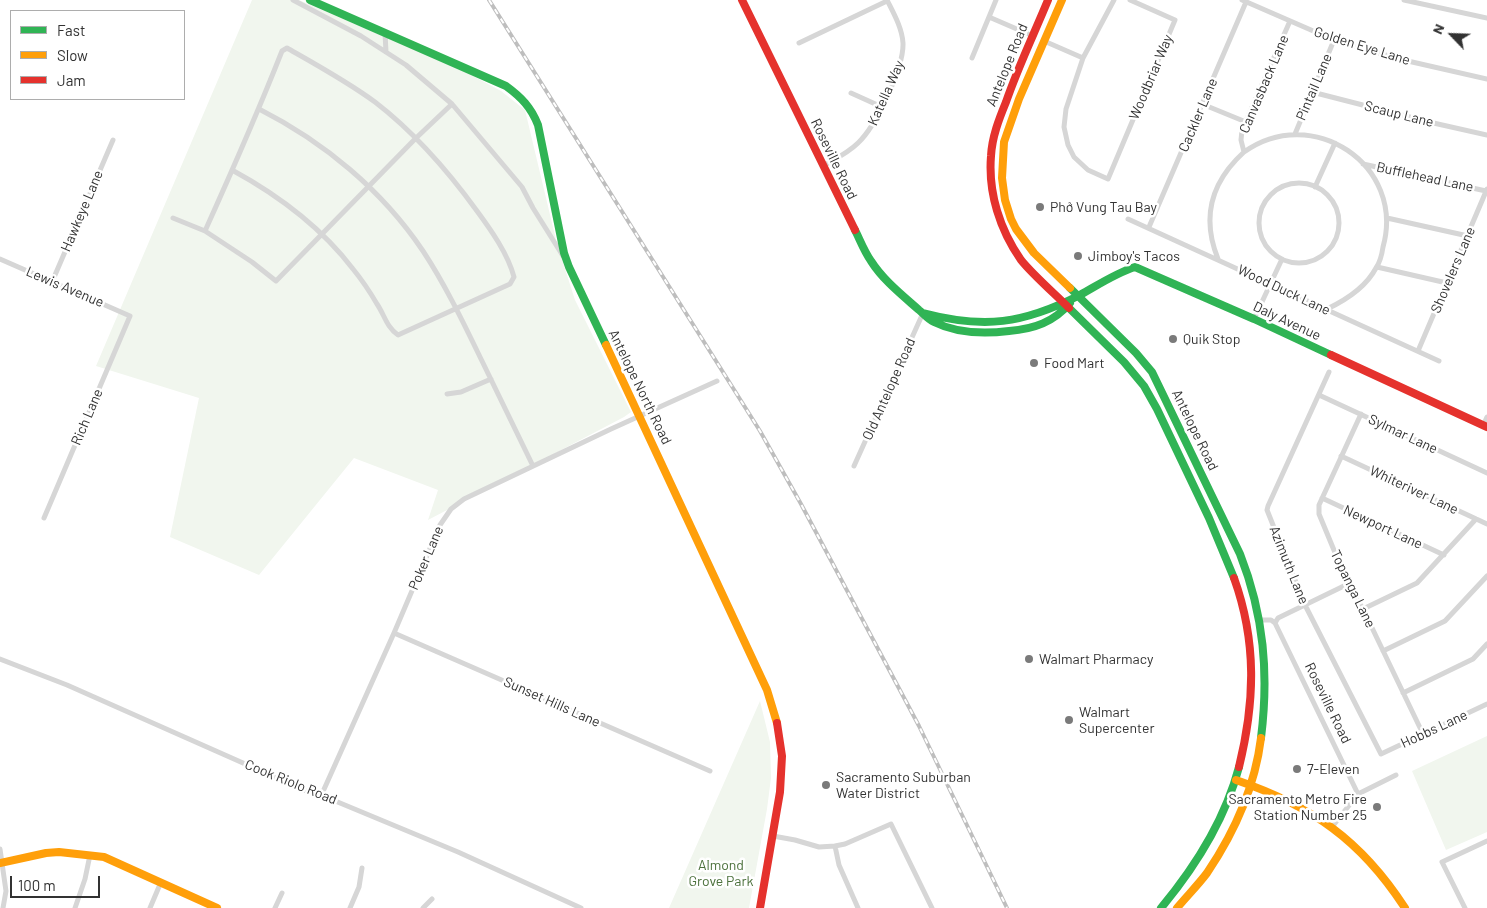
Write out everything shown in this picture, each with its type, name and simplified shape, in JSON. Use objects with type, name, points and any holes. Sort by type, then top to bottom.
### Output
[{"type":"main road","name":"Antelope North Road","points":[[310,0],[506,86],[522,98],[534,114],[541,137],[567,263],[575,283],[640,417],[762,678],[773,706],[780,738],[782,765],[780,792],[760,908]]},
{"type":"main road","name":"Roseville Road","points":[[742,0],[870,260],[894,290],[923,313],[946,319],[988,323],[1030,316],[1065,304],[1077,296]]},
{"type":"main road","name":"Antelope Road","points":[[1048,0],[997,125],[991,154],[990,180],[997,214],[1010,244],[1023,262],[1125,364],[1140,381],[1154,402],[1223,548],[1235,577],[1247,621],[1252,669],[1249,720],[1236,780],[1223,815],[1203,853],[1174,894],[1161,908]]},
{"type":"main road","points":[[1044,41],[1048,0]]},
{"type":"main road","name":"Antelope Road","points":[[1062,0],[1004,142],[1001,173],[1005,200],[1011,219],[1027,244],[1041,260],[1136,353],[1152,372],[1244,563],[1260,620],[1265,660],[1266,702],[1261,744],[1251,784],[1237,820],[1223,848],[1193,891],[1177,908]]},
{"type":"main road","points":[[1029,77],[1033,36]]},
{"type":"main road","name":"Daly Avenue","points":[[1077,296],[1126,270],[1135,268],[1254,320],[1485,427]]},
{"type":"main road","points":[[1187,471],[1194,477],[1209,507],[1214,510],[1219,508]]},
{"type":"main road","points":[[1210,520],[1218,524],[1233,558],[1244,563]]},
{"type":"main road","points":[[1235,577],[1242,582],[1252,617],[1260,620]]},
{"type":"main road","points":[[1236,780],[1266,789],[1293,802],[1310,811],[1332,827],[1372,864],[1405,908]]},
{"type":"main road","points":[[1,862],[46,853],[59,852],[90,855],[115,861],[217,908]]},
{"type":"street","points":[[293,0],[361,36],[386,52],[418,74],[452,104],[522,188],[532,208],[567,263]]},
{"type":"street","points":[[799,43],[887,0]]},
{"type":"street","name":"Katella Way","points":[[823,166],[845,154],[871,128],[899,68],[903,51],[902,34],[887,0]]},
{"type":"street","points":[[972,58],[996,0]]},
{"type":"street","points":[[1044,41],[1083,58],[1114,0]]},
{"type":"street","name":"Woodbriar Way","points":[[1083,58],[1064,118],[1065,136],[1072,154],[1081,164],[1092,172],[1108,179],[1175,20],[1130,0]]},
{"type":"street","points":[[1404,0],[1487,18]]},
{"type":"street","name":"Golden Eye Lane","points":[[1244,1],[1334,40],[1399,59],[1487,79]]},
{"type":"street","name":"Cackler Lane","points":[[1148,227],[1202,104],[1244,1]]},
{"type":"street","points":[[989,17],[1033,36]]},
{"type":"street","name":"Canvasback Lane","points":[[1218,259],[1210,232],[1210,212],[1216,188],[1227,169],[1244,152],[1241,134],[1290,21]]},
{"type":"street","points":[[385,33],[386,52]]},
{"type":"street","name":"Pintail Lane","points":[[1295,134],[1334,40]]},
{"type":"street","points":[[205,231],[232,170],[259,109],[282,51],[287,48],[326,70],[374,102],[432,155],[477,210],[511,266],[514,277],[510,284],[398,336],[392,332],[377,303],[353,269],[322,234],[271,193],[232,170]]},
{"type":"street","name":"Scaup Lane","points":[[1312,92],[1487,135]]},
{"type":"street","points":[[851,93],[882,107]]},
{"type":"street","points":[[173,218],[205,231],[252,262],[276,282],[415,139],[452,104]]},
{"type":"street","points":[[1202,104],[1246,122]]},
{"type":"street","points":[[259,109],[290,126],[332,154],[369,187],[404,226],[423,251],[457,308],[533,466]]},
{"type":"street","points":[[1244,152],[1271,138],[1295,134],[1316,136],[1335,142],[1353,154],[1375,179],[1382,194],[1387,218],[1386,239],[1377,267],[1356,292],[1327,309]]},
{"type":"street","name":"Hawkeye Lane","points":[[52,282],[113,140]]},
{"type":"street","points":[[1315,187],[1335,142]]},
{"type":"street","name":"Bufflehead Lane","points":[[1363,164],[1487,190]]},
{"type":"street","points":[[1301,184],[1315,187],[1322,190],[1332,201],[1338,214],[1338,229],[1333,243],[1323,254],[1310,261],[1296,263],[1282,259],[1270,250],[1262,238],[1259,224],[1265,203],[1274,192],[1287,185],[1301,184]]},
{"type":"street","name":"Shovelers Lane","points":[[1418,351],[1487,190]]},
{"type":"street","points":[[1387,218],[1468,236]]},
{"type":"street","name":"Wood Duck Lane","points":[[1128,219],[1440,361]]},
{"type":"street","name":"Lewis Avenue","points":[[0,259],[130,316]]},
{"type":"street","points":[[1254,320],[1282,259]]},
{"type":"street","points":[[1377,267],[1448,283]]},
{"type":"street","name":"Old Antelope Road","points":[[854,466],[923,313]]},
{"type":"street","name":"Rich Lane","points":[[44,518],[130,316]]},
{"type":"street","name":"Azimuth Lane","points":[[1329,372],[1267,510],[1305,605],[1381,754]]},
{"type":"street","points":[[447,394],[462,392],[490,379]]},
{"type":"street","name":"Poker Lane","points":[[322,796],[445,516],[464,499],[717,381]]},
{"type":"street","name":"Sylmar Lane","points":[[1319,395],[1487,473]]},
{"type":"street","name":"Topanga Lane","points":[[1361,414],[1319,505],[1319,514],[1348,584],[1363,608],[1423,734]]},
{"type":"street","points":[[1485,427],[1487,417]]},
{"type":"street","name":"Whiteriver Lane","points":[[1341,456],[1487,524]]},
{"type":"street","name":"Newport Lane","points":[[1322,498],[1444,555]]},
{"type":"street","points":[[1363,608],[1417,583],[1476,519]]},
{"type":"street","points":[[1383,650],[1445,621],[1487,576]]},
{"type":"street","points":[[1260,620],[1271,620],[1275,623],[1278,618],[1348,584]]},
{"type":"street","name":"Roseville Road","points":[[1275,623],[1358,794]]},
{"type":"street","name":"Sunset Hills Lane","points":[[394,633],[710,771]]},
{"type":"street","points":[[1403,692],[1473,659],[1487,644]]},
{"type":"street","name":"Cook Riolo Road","points":[[0,659],[67,685],[313,794],[458,852],[581,908]]},
{"type":"street","name":"Hobbs Lane","points":[[1381,754],[1487,704]]},
{"type":"street","points":[[1332,827],[1358,794],[1396,775]]},
{"type":"street","points":[[773,836],[796,840],[818,847],[835,846],[845,844],[891,824],[932,908]]},
{"type":"street","points":[[1465,908],[1442,862],[1487,841]]},
{"type":"street","points":[[835,846],[839,865],[856,908]]},
{"type":"street","points":[[0,849],[6,891],[3,908]]},
{"type":"street","points":[[75,908],[86,879],[90,855]]},
{"type":"street","points":[[350,908],[359,887],[362,868]]},
{"type":"street","points":[[150,908],[161,882]]},
{"type":"street","points":[[275,908],[282,893]]},
{"type":"street","points":[[423,908],[432,899]]},
{"type":"green space","points":[[252,0],[299,0],[464,71],[501,91],[525,110],[557,244],[575,300],[631,412],[428,520],[438,490],[354,458],[259,575],[170,537],[199,398],[96,366]]},
{"type":"green space","name":"Almond Grove Park","points":[[760,701],[770,742],[771,778],[749,908],[669,908]]},
{"type":"green space","points":[[1487,736],[1487,832],[1446,850],[1412,771]]},
{"type":"railway","points":[[489,0],[760,431],[919,726],[1007,908]]},
{"type":"traffic: fast","points":[[310,0],[506,86],[525,103],[538,125],[564,253],[606,345]]},
{"type":"traffic: fast","points":[[855,230],[864,249],[881,275],[928,318],[943,326],[981,332],[1018,330],[1050,320],[1070,303]]},
{"type":"traffic: fast","points":[[923,313],[965,321],[984,322],[1021,318],[1059,305],[1135,267],[1331,355]]},
{"type":"traffic: fast","points":[[1070,288],[1136,353],[1152,372],[1240,554],[1255,599],[1263,645],[1264,691],[1261,738]]},
{"type":"traffic: fast","points":[[1069,308],[1124,362],[1144,386],[1157,409],[1209,518],[1234,578]]},
{"type":"traffic: fast","points":[[1161,908],[1186,876],[1208,842],[1226,805],[1239,767]]},
{"type":"traffic: slow","points":[[1062,0],[1019,99],[1004,142],[1002,178],[1005,200],[1016,229],[1034,253],[1070,288]]},
{"type":"traffic: slow","points":[[606,345],[767,690],[777,723]]},
{"type":"traffic: slow","points":[[1177,908],[1207,873],[1226,842],[1242,808],[1254,774],[1261,738]]},
{"type":"traffic: slow","points":[[1236,780],[1288,801],[1332,828],[1371,863],[1405,908]]},
{"type":"traffic: slow","points":[[0,863],[59,852],[104,857],[217,908]]},
{"type":"traffic: jam","points":[[742,0],[855,230]]},
{"type":"traffic: jam","points":[[1048,0],[996,128],[991,156],[991,184],[1001,224],[1021,260],[1069,308]]},
{"type":"traffic: jam","points":[[1331,355],[1487,427]]},
{"type":"traffic: jam","points":[[1234,578],[1247,625],[1251,672],[1251,696],[1239,767]]},
{"type":"traffic: jam","points":[[760,908],[780,792],[782,756],[777,723]]},
{"type":"place","name":"Phở Vung Tau Bay","points":[[1040,207]]},
{"type":"place","name":"Jimboy's Tacos","points":[[1078,256]]},
{"type":"place","name":"Quik Stop","points":[[1173,339]]},
{"type":"place","name":"Food Mart","points":[[1034,363]]},
{"type":"place","name":"Walmart Pharmacy","points":[[1029,659]]},
{"type":"place","name":"Walmart Supercenter","points":[[1069,720]]},
{"type":"place","name":"7-Eleven","points":[[1297,769]]},
{"type":"place","name":"Sacramento Suburban Water District","points":[[826,785]]},
{"type":"place","name":"Sacramento Metro Fire Station Number 25","points":[[1377,807]]}]
